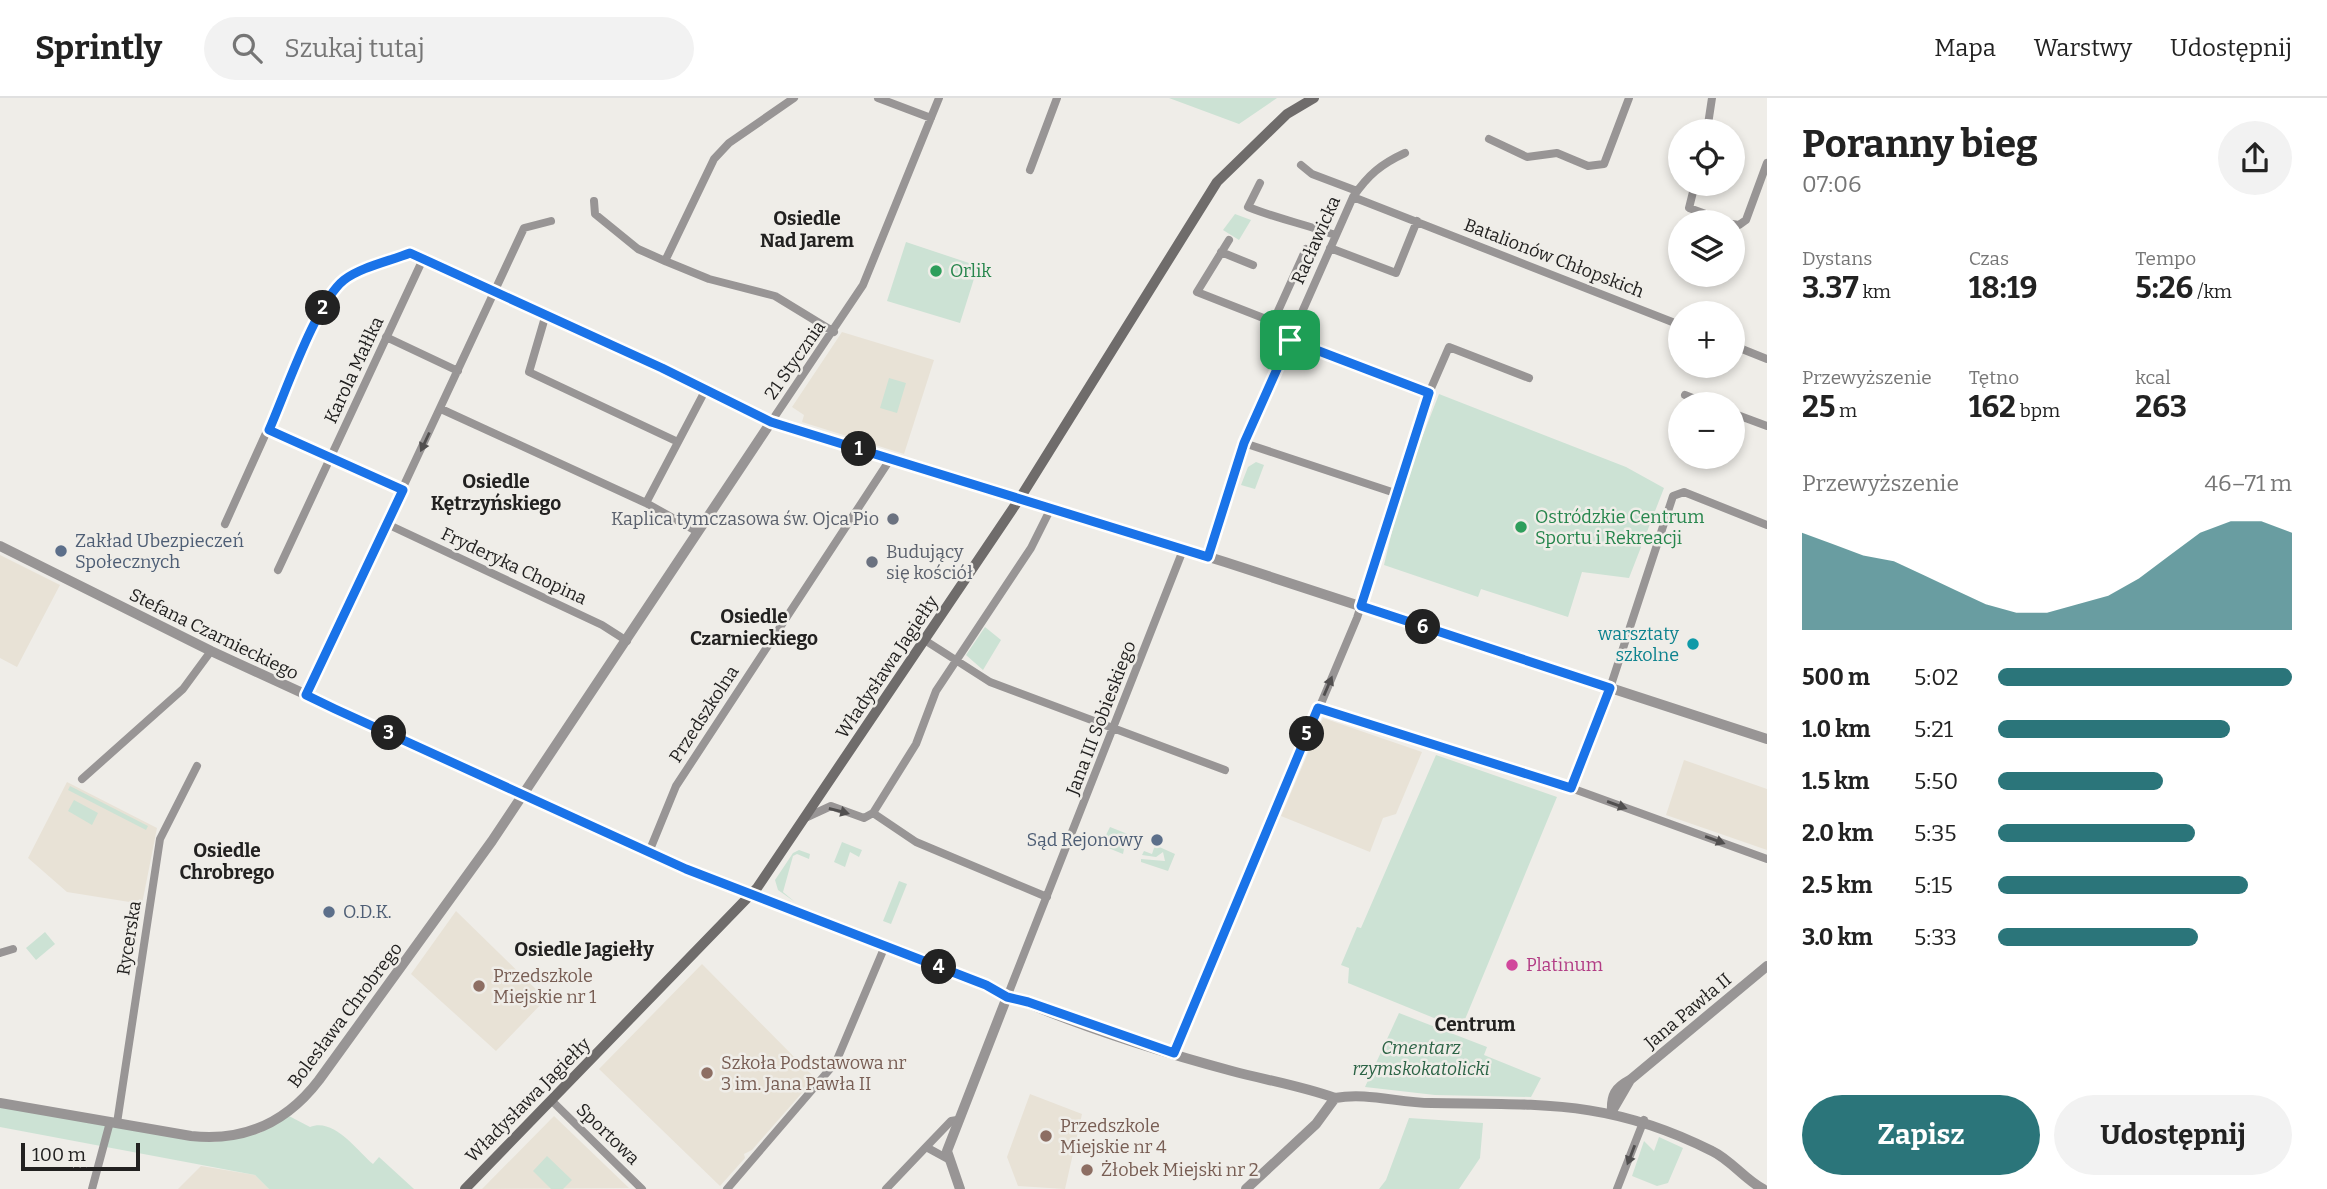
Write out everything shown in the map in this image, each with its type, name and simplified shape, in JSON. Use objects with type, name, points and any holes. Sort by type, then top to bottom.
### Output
[{"type":"main road","name":"Władysława Jagiełły","points":[[465,1189],[752,894],[1020,498],[1217,182],[1287,114],[1314,98]]},
{"type":"street","points":[[665,261],[714,159],[729,143],[794,98]]},
{"type":"street","points":[[878,98],[931,118]]},
{"type":"street","name":"21 Stycznia","points":[[523,794],[834,332],[869,272],[939,98]]},
{"type":"street","points":[[1030,170],[1057,98]]},
{"type":"street","points":[[1489,139],[1527,157],[1557,153],[1588,166],[1604,164],[1629,98]]},
{"type":"street","points":[[1709,119],[1712,98]]},
{"type":"street","name":"Racławicka","points":[[1208,557],[1244,443],[1355,194],[1381,164],[1405,153]]},
{"type":"street","points":[[1745,221],[1767,163]]},
{"type":"street","name":"Batalionów Chłopskich","points":[[1301,165],[1312,174],[1416,221],[1668,320]]},
{"type":"street","points":[[1260,183],[1248,208],[1286,222],[1295,220],[1335,236]]},
{"type":"street","points":[[1692,196],[1689,208],[1694,210]]},
{"type":"street","points":[[594,201],[595,215],[638,249],[709,279],[775,296],[834,332]]},
{"type":"street","points":[[306,695],[524,228],[551,221]]},
{"type":"street","points":[[1330,248],[1396,273],[1416,221]]},
{"type":"street","points":[[1229,240],[1196,292],[1294,330]]},
{"type":"street","points":[[1273,322],[1306,248]]},
{"type":"street","points":[[1222,252],[1253,265]]},
{"type":"street","points":[[225,524],[322,309],[335,289],[346,278],[410,253],[546,314],[771,422],[1208,557],[1767,739]]},
{"type":"street","name":"Karola Małłka","points":[[278,570],[423,259]]},
{"type":"street","points":[[546,314],[529,372],[678,442]]},
{"type":"street","points":[[386,337],[458,371]]},
{"type":"street","points":[[1290,340],[1429,393]]},
{"type":"street","points":[[1174,1053],[1361,606],[1395,493],[1429,393],[1449,347],[1529,378]]},
{"type":"street","points":[[1745,350],[1767,359]]},
{"type":"street","points":[[646,503],[706,389]]},
{"type":"street","points":[[441,409],[646,503],[698,532]]},
{"type":"street","points":[[1745,418],[1767,426]]},
{"type":"street","points":[[269,430],[403,490]]},
{"type":"street","points":[[1244,443],[1395,493]]},
{"type":"street","name":"Przedszkolna","points":[[649,852],[676,786],[891,458]]},
{"type":"street","points":[[1571,788],[1610,688],[1673,496],[1684,492],[1767,525]]},
{"type":"street","points":[[805,818],[831,806],[864,818],[873,813],[916,744],[936,691],[958,662],[1031,548],[1051,508]]},
{"type":"street","name":"Fryderyka Chopina","points":[[387,524],[603,625],[626,641]]},
{"type":"street","name":"Stefana Czarnieckiego","points":[[0,546],[211,651],[649,852],[986,985],[1007,997],[1174,1053],[1335,1098],[1354,1096],[1423,1103],[1541,1104],[1612,1112],[1644,1120],[1722,1156],[1759,1188]]},
{"type":"street","name":"Jana III Sobieskiego","points":[[1007,997],[1183,550]]},
{"type":"street","points":[[926,640],[990,682],[1224,770]]},
{"type":"street","points":[[82,779],[183,689],[211,651]]},
{"type":"street","points":[[1318,708],[1571,788],[1767,859]]},
{"type":"street","name":"Rycerska","points":[[92,1189],[114,1122],[160,839],[197,766]]},
{"type":"street","name":"Bolesława Chrobrego","points":[[0,1103],[191,1136],[233,1136],[262,1128],[295,1106],[319,1080],[523,794]]},
{"type":"street","points":[[873,813],[916,842],[1047,897]]},
{"type":"street","points":[[727,1189],[836,1062],[885,946]]},
{"type":"street","points":[[0,953],[13,949]]},
{"type":"street","name":"Jana Pawła II","points":[[1612,1112],[1630,1080],[1767,966]]},
{"type":"street","points":[[960,1189],[947,1151],[1007,997]]},
{"type":"street","points":[[1249,1188],[1321,1118],[1335,1098]]},
{"type":"street","name":"Sportowa","points":[[552,1101],[642,1189]]},
{"type":"street","points":[[886,1189],[951,1121],[957,1120]]},
{"type":"street","points":[[1618,1189],[1644,1120]]},
{"type":"street","points":[[926,1147],[948,1159]]},
{"type":"shaded area","points":[[842,332],[934,360],[904,454],[802,422],[804,415],[792,407]]},
{"type":"shaded area","points":[[0,555],[60,585],[17,667],[0,658]]},
{"type":"shaded area","points":[[1323,718],[1422,752],[1396,814],[1383,818],[1370,852],[1281,816]]},
{"type":"shaded area","points":[[1684,760],[1767,789],[1767,850],[1666,815]]},
{"type":"shaded area","points":[[67,782],[157,828],[142,904],[67,892],[28,858]]},
{"type":"shaded area","name":"Przedszkole Miejskie nr 1","points":[[456,911],[546,999],[496,1051],[411,974]]},
{"type":"shaded area","name":"Szkoła Podstawowa nr 3 im. Jana Pawła II","points":[[702,964],[815,1078],[752,1150],[744,1154],[745,1158],[720,1186],[599,1069]]},
{"type":"shaded area","name":"Przedszkole Miejskie nr 4","points":[[1030,1094],[1082,1114],[1065,1189],[1018,1186],[1007,1157]]},
{"type":"shaded area","points":[[554,1116],[629,1188],[482,1189]]},
{"type":"shaded area","points":[[201,1166],[255,1175],[269,1189],[178,1189]]},
{"type":"green space","points":[[1169,98],[1277,98],[1239,124]]},
{"type":"green space","points":[[1235,214],[1251,220],[1239,240],[1223,230]]},
{"type":"green space","points":[[906,242],[978,266],[960,323],[887,301]]},
{"type":"green space","points":[[889,378],[906,383],[897,413],[880,408]]},
{"type":"green space","name":"Ostródzkie Centrum Sportu i Rekreacji","points":[[1439,394],[1626,467],[1664,488],[1629,578],[1582,572],[1568,617],[1481,589],[1478,597],[1384,565],[1402,489]]},
{"type":"green space","points":[[1256,462],[1264,465],[1255,489],[1241,485],[1248,467]]},
{"type":"green space","points":[[985,627],[1001,640],[983,670],[966,655]]},
{"type":"green space","points":[[1436,755],[1557,797],[1461,1029],[1348,983],[1349,968],[1341,965],[1357,927],[1361,928]]},
{"type":"green space","points":[[70,786],[148,826],[146,830],[68,790]]},
{"type":"green space","points":[[74,800],[98,813],[92,825],[68,811]]},
{"type":"green space","points":[[1110,827],[1130,835],[1125,847],[1119,835],[1112,839],[1124,849],[1123,854],[1101,845]]},
{"type":"green space","points":[[842,842],[862,850],[859,857],[850,852],[845,867],[834,862]]},
{"type":"green space","points":[[1155,845],[1175,854],[1168,871],[1141,862],[1141,859],[1165,861],[1163,852],[1156,857],[1142,855],[1144,851],[1152,854]]},
{"type":"green space","points":[[799,850],[810,854],[809,859],[797,854],[793,856],[783,892],[795,902],[778,890],[775,880],[793,853]]},
{"type":"green space","points":[[899,881],[907,884],[891,924],[883,921]]},
{"type":"green space","points":[[45,932],[55,944],[36,960],[26,948]]},
{"type":"green space","name":"Cmentarz rzymskokatolicki","points":[[1399,1013],[1487,1047],[1484,1055],[1541,1078],[1531,1097],[1435,1095],[1365,1087]]},
{"type":"green space","points":[[0,1105],[214,1142],[260,1133],[289,1116],[310,1127],[319,1125],[336,1131],[373,1164],[379,1157],[414,1189],[269,1189],[255,1175],[0,1127]]},
{"type":"green space","points":[[1409,1118],[1483,1123],[1480,1158],[1459,1189],[1379,1189],[1386,1180]]},
{"type":"green space","points":[[1659,1137],[1683,1148],[1668,1183],[1657,1186],[1632,1176],[1644,1141],[1654,1151]]},
{"type":"green space","points":[[547,1156],[572,1180],[563,1189],[551,1189],[533,1171]]},
{"type":"place","name":"Orlik","points":[[936,271]]},
{"type":"place","name":"Kaplica tymczasowa św. Ojca Pio","points":[[893,519]]},
{"type":"place","name":"Ostródzkie Centrum Sportu i Rekreacji","points":[[1521,527]]},
{"type":"place","name":"Zakład Ubezpieczeń Społecznych","points":[[61,551]]},
{"type":"place","name":"Budujący się kościół","points":[[872,562]]},
{"type":"place","name":"warsztaty szkolne","points":[[1693,644]]},
{"type":"place","name":"Sąd Rejonowy","points":[[1157,840]]},
{"type":"place","name":"O.D.K.","points":[[329,912]]},
{"type":"place","name":"Platinum","points":[[1512,965]]},
{"type":"place","name":"Przedszkole Miejskie nr 1","points":[[479,986]]},
{"type":"place","name":"Szkoła Podstawowa nr 3 im. Jana Pawła II","points":[[707,1073]]},
{"type":"place","name":"Przedszkole Miejskie nr 4","points":[[1046,1136]]},
{"type":"place","name":"Żłobek Miejski nr 2","points":[[1087,1170]]},
{"type":"district","name":"Osiedle Nad Jarem","points":[[807,229]]},
{"type":"district","name":"Osiedle Kętrzyńskiego","points":[[496,492]]},
{"type":"district","name":"Osiedle Czarnieckiego","points":[[754,627]]},
{"type":"district","name":"Osiedle Chrobrego","points":[[227,861]]},
{"type":"district","name":"Osiedle Jagiełły","points":[[584,949]]},
{"type":"district","name":"Centrum","points":[[1475,1024]]},
{"type":"route","points":[[410,253],[662,368],[771,422],[1208,557],[1244,443],[1290,340],[1429,393],[1361,606],[1610,688],[1571,788],[1318,708],[1197,1005],[1174,1053],[1007,997],[986,985],[686,869],[306,695],[403,490],[269,430],[322,309],[335,289],[346,278],[410,253]]}]
